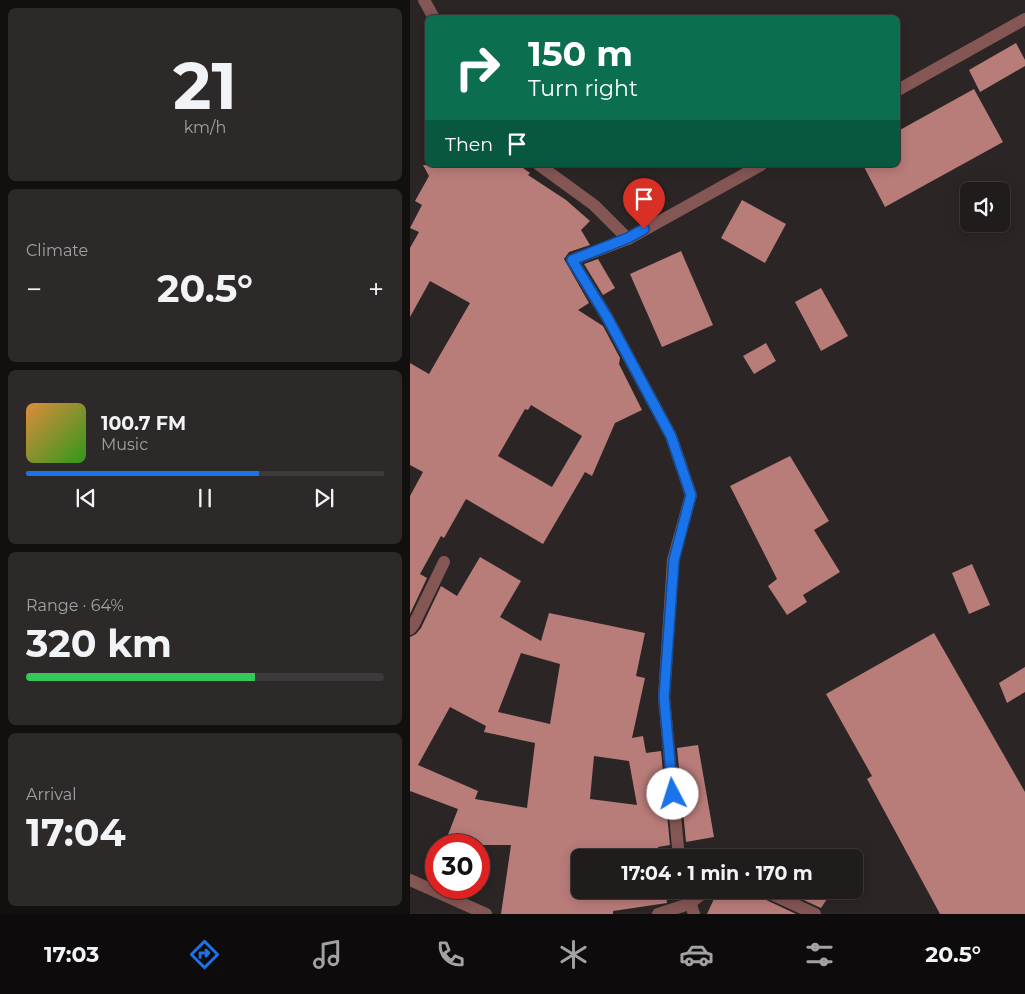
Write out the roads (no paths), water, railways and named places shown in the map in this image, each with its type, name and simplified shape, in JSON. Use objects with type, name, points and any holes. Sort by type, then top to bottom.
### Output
[{"type":"street","points":[[424,0],[432,15]]},
{"type":"street","points":[[900,89],[1025,19]]},
{"type":"street","points":[[542,167],[594,205],[628,238]]},
{"type":"street","points":[[678,849],[664,697],[674,560],[691,495],[671,436],[607,317],[572,260],[628,238],[757,167]]},
{"type":"street","points":[[410,629],[444,562]]},
{"type":"street","points":[[410,880],[486,914]]},
{"type":"street","points":[[658,914],[692,909],[700,899]]},
{"type":"street","points":[[783,899],[816,914]]}]
